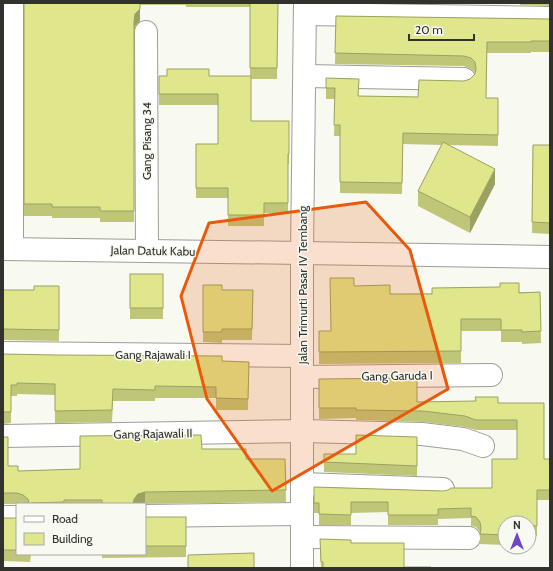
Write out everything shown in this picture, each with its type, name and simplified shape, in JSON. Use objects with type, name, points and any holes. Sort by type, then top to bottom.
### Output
[{"type":"street","points":[[7,249],[12,3]]},
{"type":"street","points":[[305,9],[550,18]]},
{"type":"street","name":"Jalan Trimurti Pasar IV Tembang","points":[[302,568],[302,253],[305,9]]},
{"type":"street","name":"Gang Pisang 34","points":[[146,32],[147,251]]},
{"type":"street","points":[[304,76],[464,79]]},
{"type":"street","name":"Jalan Datuk Kabu","points":[[7,249],[550,257]]},
{"type":"street","name":"Gang Rajawali I","points":[[3,353],[302,366]]},
{"type":"street","name":"Gang Garuda I","points":[[302,366],[491,375]]},
{"type":"street","name":"Gang Rajawali II","points":[[3,436],[302,431],[422,434],[463,439],[483,446]]},
{"type":"street","points":[[302,484],[443,489]]},
{"type":"street","points":[[146,516],[302,514]]},
{"type":"street","points":[[3,517],[16,517]]},
{"type":"street","points":[[302,537],[469,538]]},
{"type":"highlighted area","points":[[366,202],[410,250],[448,389],[272,491],[207,399],[181,296],[209,223]]},
{"type":"building","points":[[24,3],[140,3],[140,9],[135,14],[134,21],[134,211],[100,211],[100,207],[52,207],[52,204],[24,204]]},
{"type":"building","points":[[250,3],[278,3],[277,68],[250,68]]},
{"type":"building","points":[[336,16],[550,19],[550,41],[487,42],[486,98],[498,98],[498,135],[403,133],[402,183],[340,182],[340,125],[334,125],[335,88],[326,88],[326,78],[359,79],[358,96],[418,97],[419,80],[464,81],[470,79],[475,74],[476,69],[475,62],[471,58],[464,56],[335,53]]},
{"type":"building","points":[[167,69],[209,69],[209,76],[251,76],[251,121],[289,121],[288,203],[264,203],[264,215],[228,215],[228,188],[196,188],[196,144],[218,144],[218,94],[159,94],[159,76],[167,76]]},
{"type":"building","points":[[443,142],[495,169],[470,217],[418,191]]},
{"type":"building","points":[[533,145],[550,145],[550,223],[532,222]]},
{"type":"building","points":[[130,274],[163,274],[163,308],[130,308]]},
{"type":"building","points":[[330,278],[354,278],[354,286],[390,285],[390,294],[432,294],[432,288],[500,287],[500,283],[519,283],[519,293],[540,292],[541,331],[522,332],[522,330],[501,330],[501,319],[461,319],[461,351],[319,352],[319,331],[331,331]]},
{"type":"building","points":[[203,285],[222,285],[222,290],[253,290],[252,329],[222,329],[222,332],[203,332]]},
{"type":"building","points":[[34,286],[59,286],[59,330],[3,329],[3,290],[34,290]]},
{"type":"building","points":[[3,354],[222,356],[222,361],[249,362],[248,399],[216,398],[216,387],[155,386],[155,390],[113,389],[112,410],[55,411],[55,384],[17,383],[17,385],[11,385],[11,412],[3,412]]},
{"type":"building","points":[[417,378],[417,402],[476,401],[475,397],[498,397],[498,403],[544,403],[544,459],[550,459],[550,490],[537,490],[537,515],[497,515],[497,535],[480,534],[480,522],[476,517],[471,516],[471,508],[438,509],[438,515],[388,515],[388,502],[351,502],[351,515],[319,514],[319,503],[314,503],[314,487],[443,491],[451,488],[492,488],[492,459],[517,459],[517,420],[476,420],[465,416],[423,411],[319,408],[319,379]]},
{"type":"building","points":[[201,435],[202,449],[246,449],[246,459],[285,459],[286,490],[145,492],[138,494],[133,503],[102,503],[102,500],[64,500],[64,502],[29,503],[28,499],[23,495],[17,493],[3,493],[3,437],[8,437],[8,466],[18,466],[18,471],[80,469],[80,436]]},
{"type":"building","points":[[356,435],[417,437],[417,466],[324,462],[324,454],[356,454]]},
{"type":"building","points":[[146,517],[186,517],[186,546],[146,546]]},
{"type":"building","points":[[3,518],[16,518],[16,550],[3,550]]},
{"type":"building","points":[[320,539],[351,540],[351,543],[404,543],[404,567],[431,568],[323,568],[323,562],[321,562]]},
{"type":"building","points":[[254,553],[254,568],[188,568],[188,555]]}]
